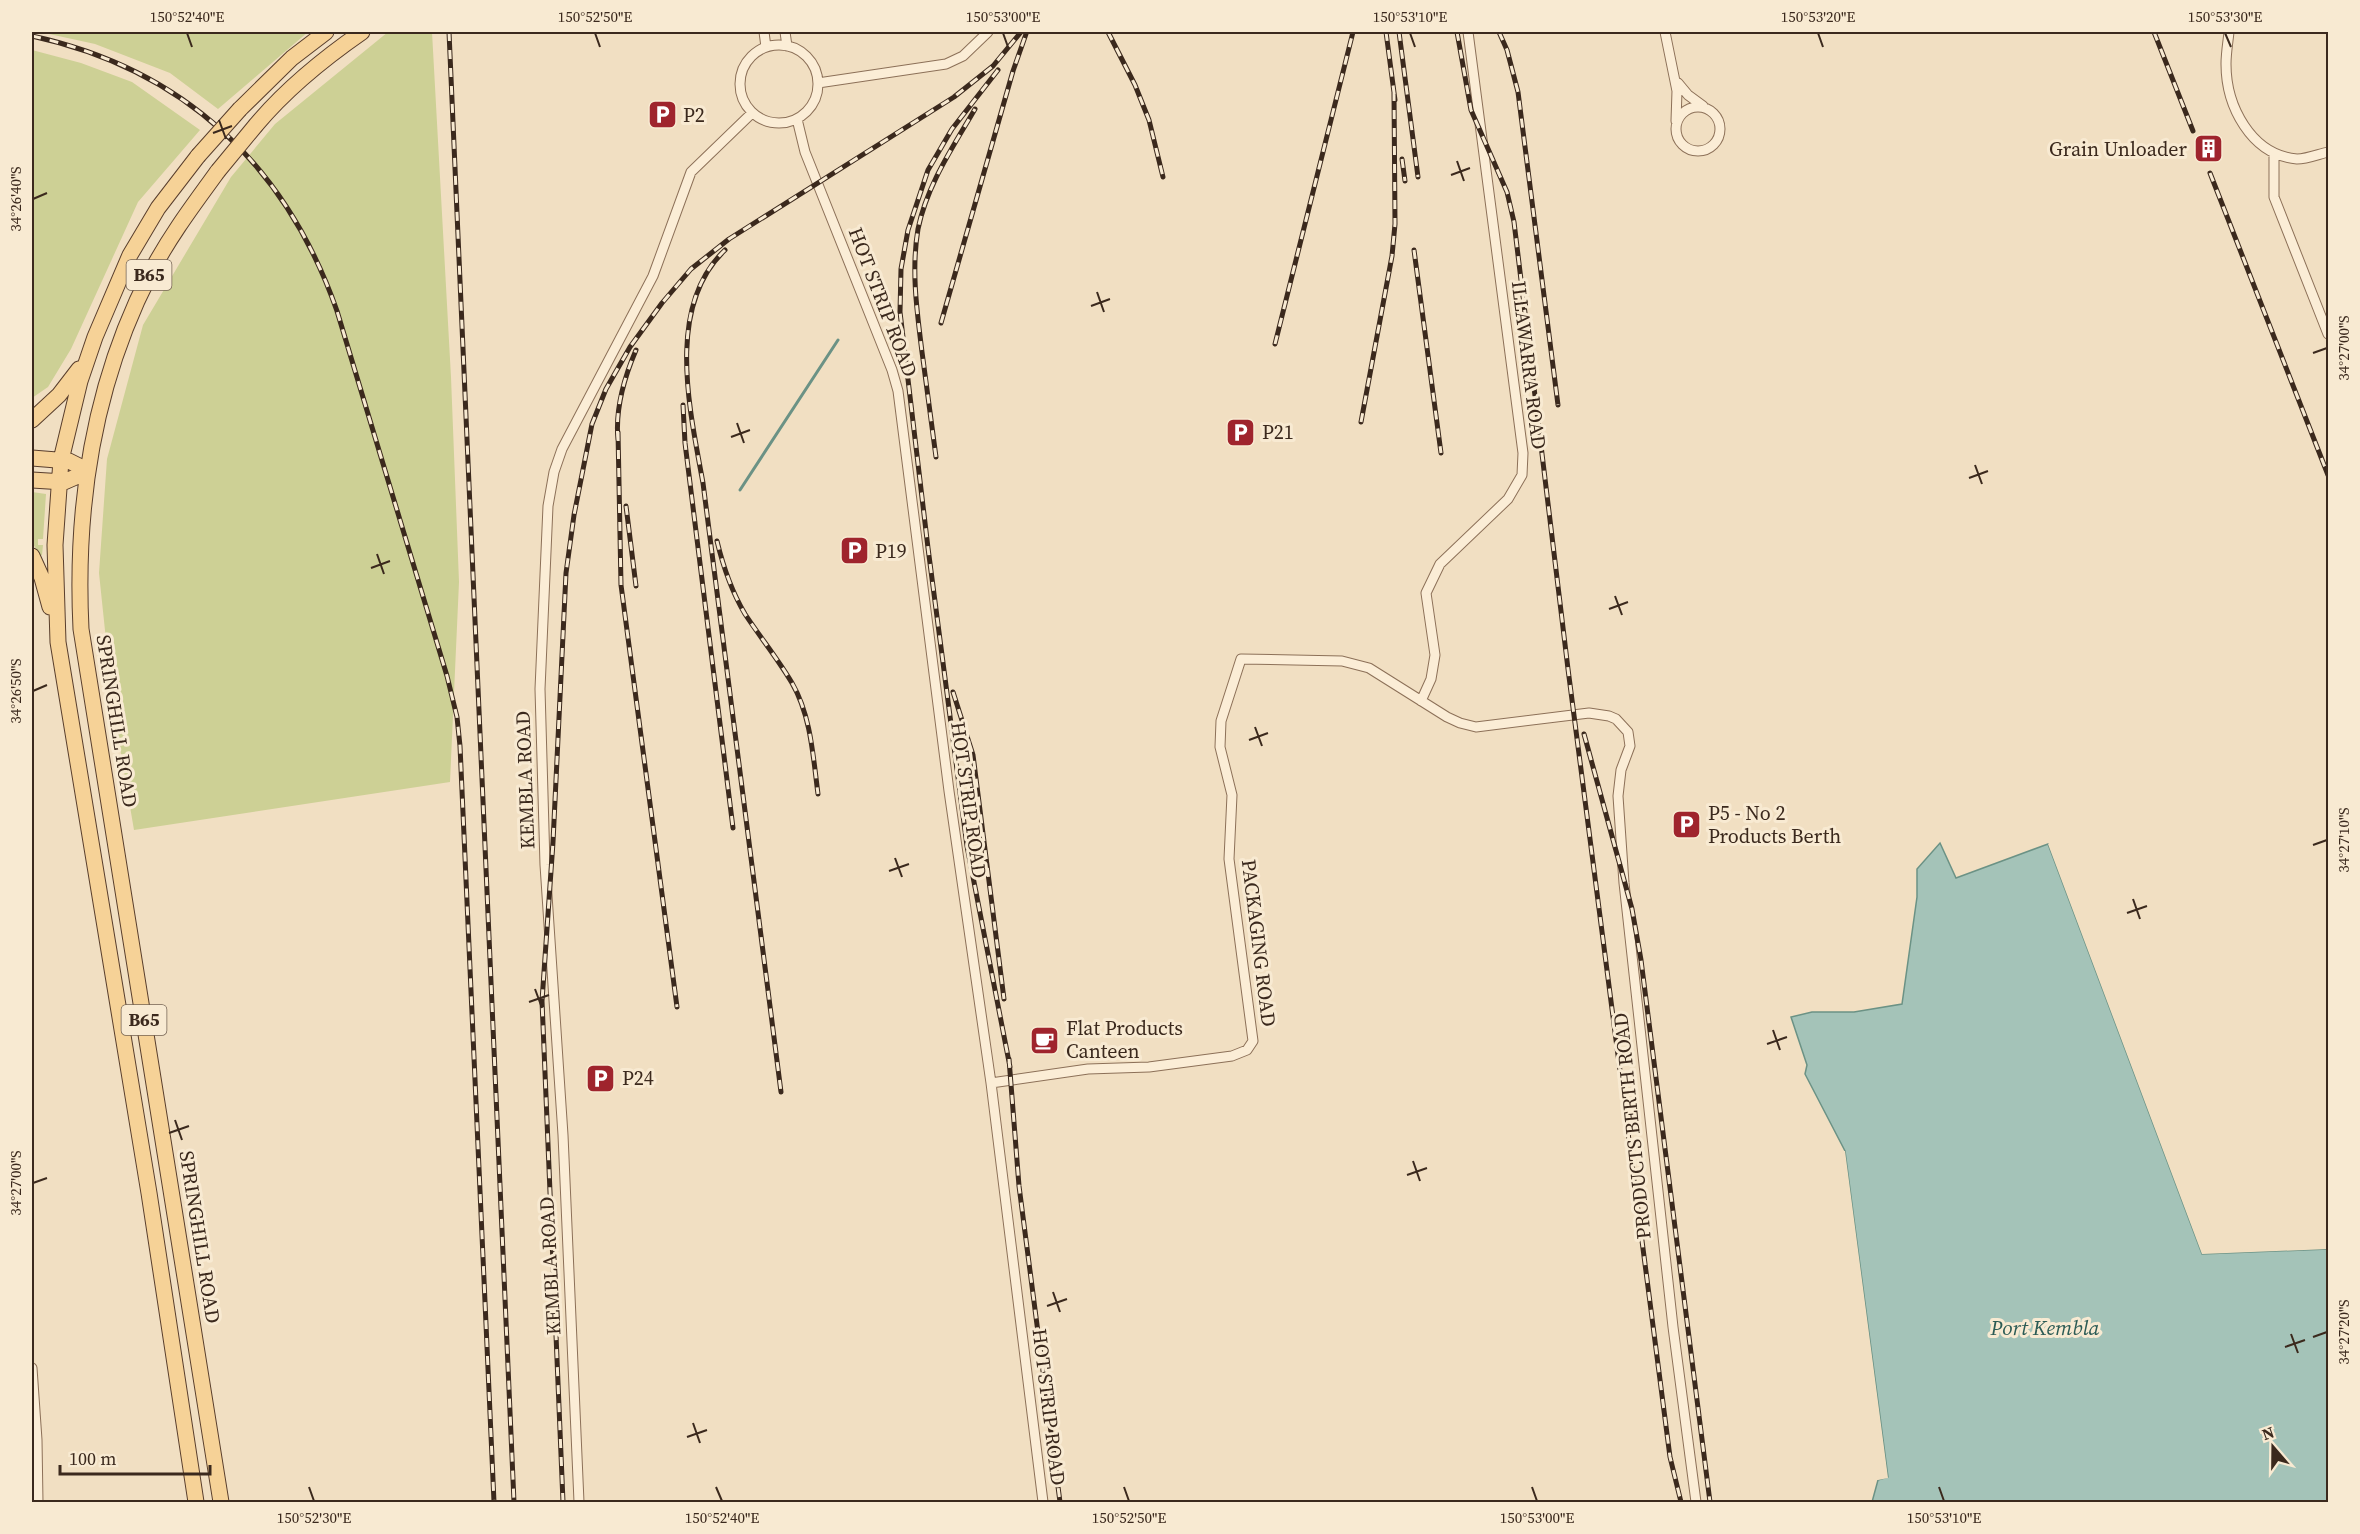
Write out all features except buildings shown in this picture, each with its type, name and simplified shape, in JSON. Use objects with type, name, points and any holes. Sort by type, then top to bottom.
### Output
[{"type":"main road","name":"B65","points":[[196,1503],[149,1193],[58,642],[55,545],[59,482],[61,460],[80,381],[95,337],[130,255],[158,208],[198,156],[240,109],[292,58],[326,32]]},
{"type":"main road","name":"SPRINGHILL ROAD","points":[[221,1503],[81,629],[79,547],[87,471],[110,372],[130,317],[150,274],[218,171],[256,125],[296,83],[362,32]]},
{"type":"main road","points":[[32,420],[51,404],[69,383],[79,369],[95,337]]},
{"type":"main road","points":[[32,458],[75,463],[87,471],[75,479],[59,482],[32,480]]},
{"type":"main road","points":[[32,556],[45,587],[58,642]]},
{"type":"street","points":[[764,32],[766,47]]},
{"type":"street","points":[[785,32],[787,46]]},
{"type":"street","points":[[818,84],[946,64],[963,56],[988,32]]},
{"type":"street","name":"ILLAWARRA ROAD","points":[[1421,701],[1431,679],[1435,655],[1426,592],[1440,564],[1508,499],[1522,475],[1523,453],[1468,32]]},
{"type":"street","points":[[1665,32],[1677,91],[1675,133],[1683,146],[1692,150],[1705,150],[1715,143],[1720,131],[1716,116],[1688,95],[1674,76]]},
{"type":"street","points":[[2229,32],[2226,64],[2230,92],[2241,120],[2256,142],[2274,154],[2299,159],[2328,152]]},
{"type":"street","points":[[787,46],[798,51],[807,58],[815,70],[818,84],[813,103],[797,119],[775,123],[762,120],[752,113],[742,99],[740,77],[747,61],[766,47],[787,46]]},
{"type":"street","points":[[1676,123],[1681,114],[1689,108],[1699,106],[1709,109]]},
{"type":"street","name":"KEMBLA ROAD","points":[[579,1503],[563,1135],[550,954],[543,802],[540,666],[548,506],[554,472],[562,449],[653,276],[691,172],[752,113]]},
{"type":"street","name":"HOT STRIP ROAD","points":[[797,119],[805,152],[892,370],[898,391],[949,791],[991,1083],[1043,1503]]},
{"type":"street","points":[[2274,154],[2274,197],[2328,334]]},
{"type":"street","name":"PACKAGING ROAD","points":[[991,1083],[1088,1069],[1149,1067],[1232,1056],[1247,1050],[1253,1041],[1229,859],[1232,795],[1220,747],[1219,733],[1241,659],[1342,661],[1370,668],[1421,701]]},
{"type":"street","name":"PRODUCTS BERTH ROAD","points":[[1421,701],[1460,723],[1476,727],[1574,714],[1601,714],[1616,719],[1628,732],[1630,746],[1621,770],[1618,796],[1624,883],[1673,1327],[1696,1503]]},
{"type":"street","points":[[32,1368],[38,1503]]},
{"type":"green space","points":[[40,32],[308,32],[218,109],[170,73],[95,44]]},
{"type":"green space","points":[[388,32],[432,32],[451,377],[459,582],[450,782],[134,830],[113,707],[99,573],[107,459],[143,325],[231,177],[275,124]]},
{"type":"green space","points":[[32,50],[81,63],[132,82],[200,130],[138,202],[71,349],[48,387],[32,398]]},
{"type":"green space","points":[[32,492],[46,494],[43,539],[38,539],[38,545],[43,545],[40,556],[32,542]]},
{"type":"water","name":"Port Kembla","points":[[1940,843],[1956,878],[2048,844],[2202,1254],[2328,1249],[2328,1502],[1872,1502],[1878,1480],[1888,1477],[1845,1151],[1805,1074],[1807,1065],[1791,1017],[1812,1012],[1854,1012],[1902,1004],[1917,897],[1917,869]]},
{"type":"pier","points":[[2050,843],[2205,1251],[2328,1246],[2328,1249],[2202,1254],[2048,844]]},
{"type":"pier","points":[[1842,1151],[1845,1151],[1888,1478],[1878,1480],[1875,1480],[1876,1477],[1885,1475]]},
{"type":"waterway","points":[[740,490],[838,340]]},
{"type":"railway","points":[[449,32],[514,1502]]},
{"type":"railway","points":[[563,1502],[542,1001],[553,842],[566,573],[574,515],[592,424],[606,389],[630,347],[662,303],[691,269],[729,239],[954,97],[993,66],[1021,32]]},
{"type":"railway","points":[[1108,32],[1135,85],[1149,120],[1163,177]]},
{"type":"railway","points":[[1275,344],[1353,32]]},
{"type":"railway","points":[[1386,32],[1395,100]]},
{"type":"railway","points":[[1399,32],[1418,177]]},
{"type":"railway","points":[[1457,32],[1471,110],[1507,192],[1514,222],[1568,669],[1670,1457],[1681,1502]]},
{"type":"railway","points":[[1499,32],[1507,50],[1518,92],[1558,405]]},
{"type":"railway","points":[[2154,32],[2193,131]]},
{"type":"railway","points":[[941,323],[1013,71],[1026,34]]},
{"type":"railway","points":[[32,36],[87,51],[137,72],[182,99],[222,131],[258,169],[289,211],[315,259],[337,311],[447,676],[457,717],[494,1502]]},
{"type":"railway","points":[[998,70],[952,129],[928,170],[908,230],[901,269],[900,312],[967,846],[1010,1067]]},
{"type":"railway","points":[[1361,422],[1392,256],[1395,224],[1394,93]]},
{"type":"railway","points":[[936,457],[917,306],[916,244],[922,213],[934,182],[975,109]]},
{"type":"railway","points":[[1402,159],[1405,181]]},
{"type":"railway","points":[[2210,173],[2328,475]]},
{"type":"railway","points":[[725,250],[706,273],[694,300],[688,330],[688,393],[703,483],[781,1092]]},
{"type":"railway","points":[[1414,250],[1441,453]]},
{"type":"railway","points":[[618,440],[621,394],[636,350]]},
{"type":"railway","points":[[683,405],[685,443],[733,828]]},
{"type":"railway","points":[[618,432],[621,585],[677,1007]]},
{"type":"railway","points":[[626,506],[636,586]]},
{"type":"railway","points":[[717,541],[728,579],[740,606],[787,674],[798,696],[810,737],[818,794]]},
{"type":"railway","points":[[953,692],[973,755],[1004,999]]},
{"type":"railway","points":[[1584,734],[1632,909],[1641,960],[1710,1502]]},
{"type":"railway","points":[[1009,1059],[1019,1186],[1060,1502]]},
{"type":"place","name":"P2","points":[[662,115]]},
{"type":"place","name":"Grain Unloader","points":[[2208,149]]},
{"type":"place","name":"P21","points":[[1241,432]]},
{"type":"place","name":"P19","points":[[854,551]]},
{"type":"place","name":"P5 - No 2 Products Berth","points":[[1687,824]]},
{"type":"place","name":"Flat Products Canteen","points":[[1045,1040]]},
{"type":"place","name":"P24","points":[[601,1078]]}]
